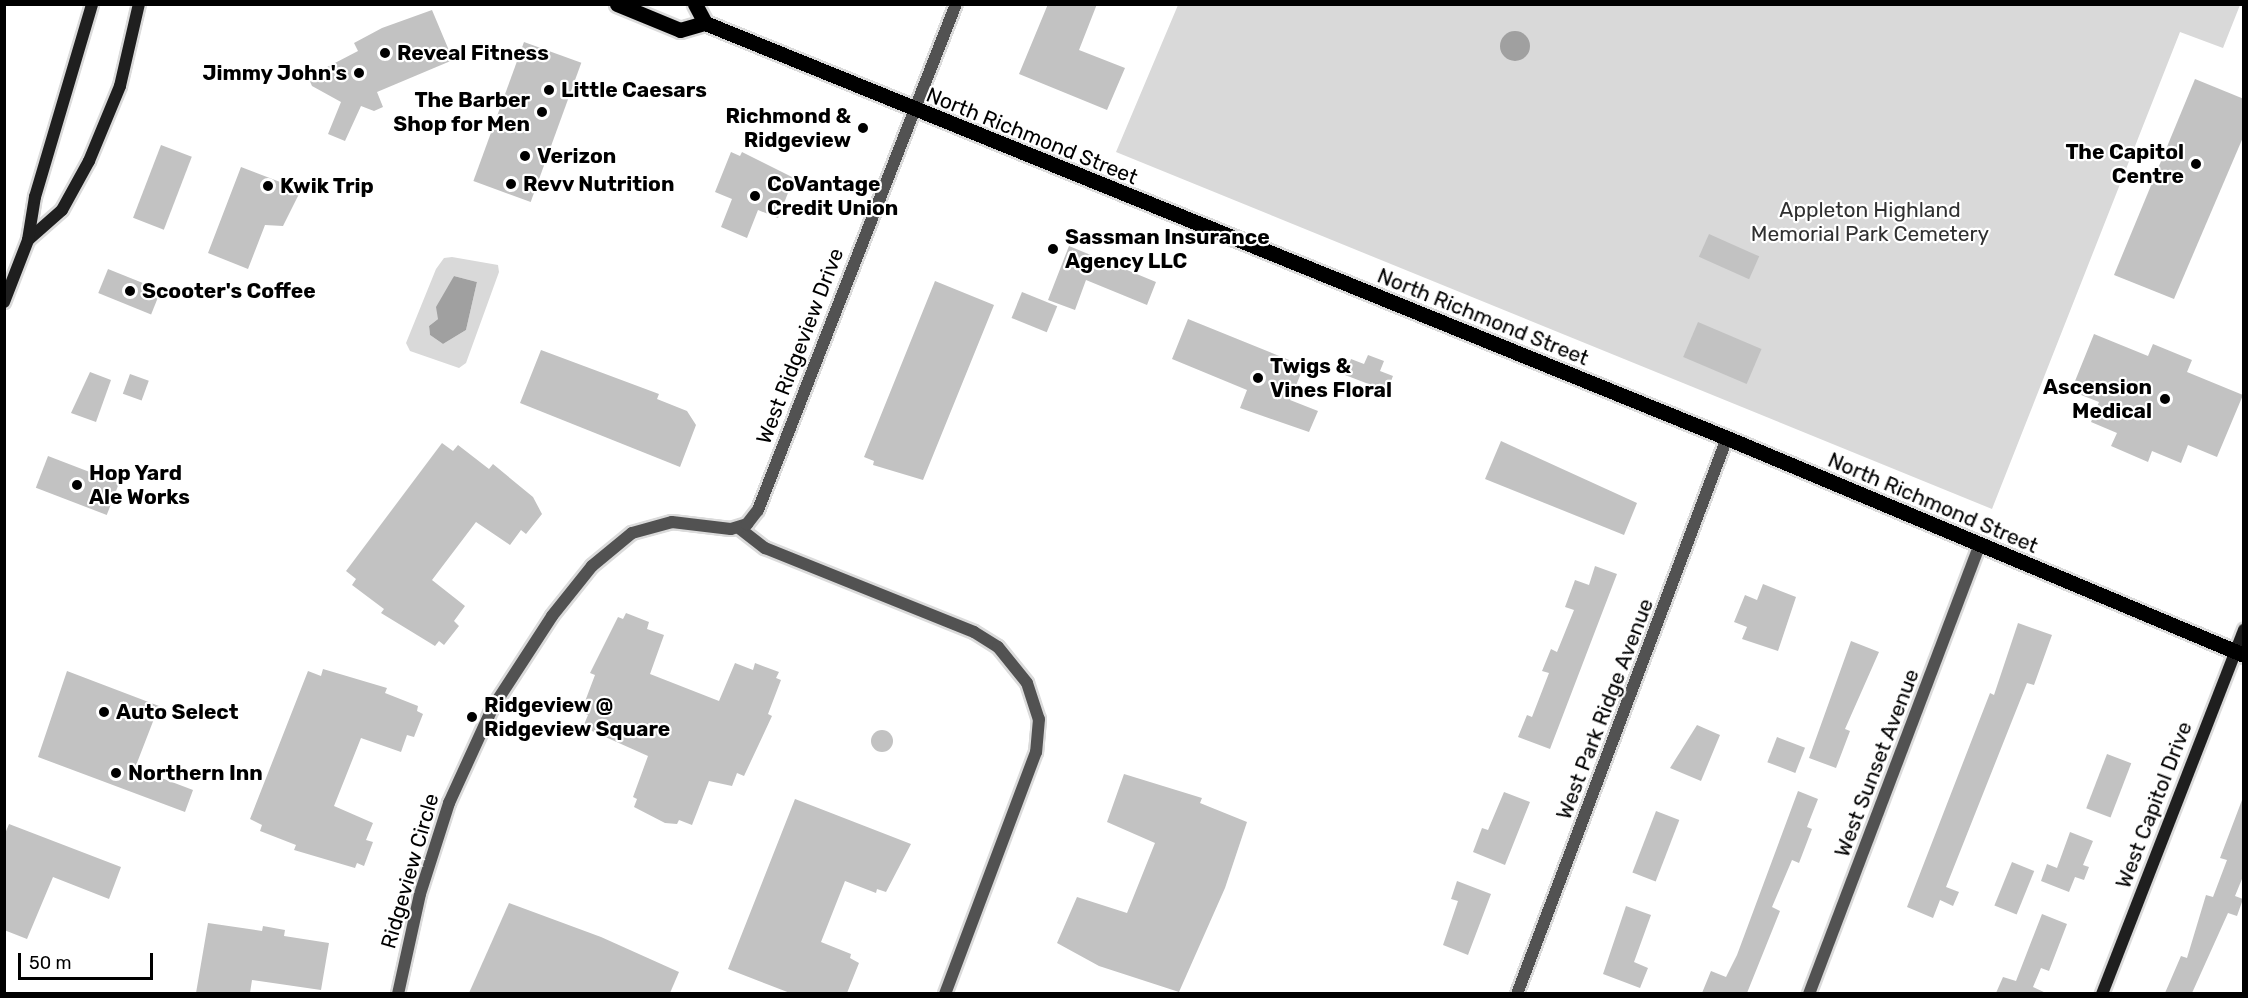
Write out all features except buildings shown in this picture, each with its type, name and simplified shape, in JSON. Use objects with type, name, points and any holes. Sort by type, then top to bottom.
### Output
[{"type":"main road","points":[[4,302],[28,240],[35,197],[92,4]]},
{"type":"main road","points":[[28,240],[62,210],[89,160],[120,86],[139,4]]},
{"type":"main road","points":[[617,4],[680,30],[705,23],[694,4]]},
{"type":"main road","name":"North Richmond Street","points":[[705,23],[913,110],[1727,438],[1979,546],[2239,653]]},
{"type":"main road","name":"West Capitol Drive","points":[[2102,993],[2239,653],[2244,630]]},
{"type":"street","name":"West Ridgeview Drive","points":[[739,528],[758,510],[956,4]]},
{"type":"street","name":"West Park Ridge Avenue","points":[[1517,993],[1727,438]]},
{"type":"street","name":"Ridgeview Circle","points":[[398,993],[420,894],[449,803],[493,707],[552,615],[592,566],[632,533],[672,522],[739,528]]},
{"type":"street","points":[[739,528],[765,548],[974,632],[998,647],[1028,682],[1039,719],[1036,752],[945,993]]},
{"type":"street","name":"West Sunset Avenue","points":[[1809,993],[1979,546]]},
{"type":"green space","name":"Appleton Highland Memorial Park Cemetery","points":[[1178,5],[2240,5],[2223,48],[2180,32],[1992,509],[1116,152]]},
{"type":"green space","points":[[452,257],[498,265],[499,272],[466,363],[459,368],[410,351],[406,343],[436,269],[444,258]],"holes":[[[454,276],[477,282],[466,330],[443,344],[430,335],[429,326],[438,319]]]},
{"type":"shaded area","points":[[1515,31],[1526,35],[1530,46],[1526,57],[1515,61],[1504,57],[1500,46],[1504,35]]},
{"type":"shaded area","points":[[454,276],[477,282],[466,330],[443,344],[430,335],[429,326],[438,319],[436,307]]},
{"type":"place","name":"Reveal Fitness","points":[[385,53]]},
{"type":"place","name":"Jimmy John's","points":[[359,73]]},
{"type":"place","name":"Little Caesars","points":[[549,90]]},
{"type":"place","name":"The Barber Shop for Men","points":[[542,112]]},
{"type":"place","name":"Richmond & Ridgeview","points":[[863,128]]},
{"type":"place","name":"Verizon","points":[[525,156]]},
{"type":"place","name":"The Capitol Centre","points":[[2196,164]]},
{"type":"place","name":"Revv Nutrition","points":[[511,184]]},
{"type":"place","name":"Kwik Trip","points":[[268,186]]},
{"type":"place","name":"CoVantage Credit Union","points":[[755,196]]},
{"type":"place","name":"Sassman Insurance Agency LLC","points":[[1053,249]]},
{"type":"place","name":"Scooter's Coffee","points":[[130,291]]},
{"type":"place","name":"Twigs & Vines Floral","points":[[1258,378]]},
{"type":"place","name":"Ascension Medical","points":[[2165,399]]},
{"type":"place","name":"Hop Yard Ale Works","points":[[77,485]]},
{"type":"place","name":"Auto Select","points":[[104,712]]},
{"type":"place","name":"Ridgeview @ Ridgeview Square","points":[[472,717]]},
{"type":"place","name":"Northern Inn","points":[[116,773]]}]
